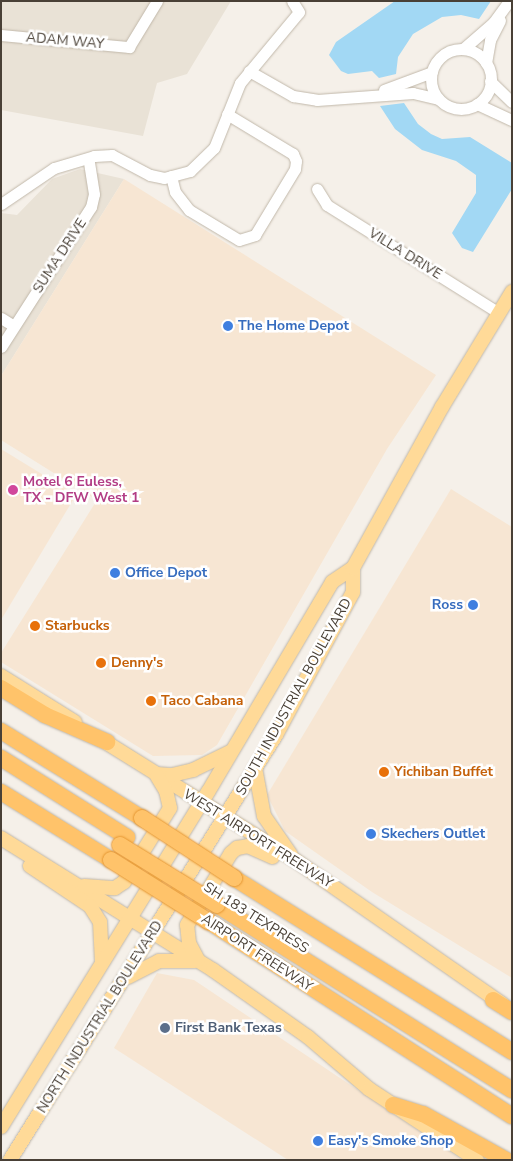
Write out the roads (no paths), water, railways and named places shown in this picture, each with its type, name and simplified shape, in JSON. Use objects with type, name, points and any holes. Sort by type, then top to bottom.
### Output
[{"type":"highway","points":[[1,688],[45,714],[107,742]]},
{"type":"highway","points":[[1,731],[512,1052]]},
{"type":"highway","name":"SH 183 TEXPRESS","points":[[1,758],[124,841],[512,1090]]},
{"type":"highway","name":"SH 183 TEXPRESS","points":[[1,771],[124,841]]},
{"type":"highway","name":"AIRPORT FREEWAY","points":[[1,792],[208,921],[512,1116]]},
{"type":"highway","name":"SH 183 TEXPRESS","points":[[219,901],[512,1078]]},
{"type":"highway","points":[[493,1000],[512,1010]]},
{"type":"highway","points":[[393,1105],[423,1114],[506,1160]]},
{"type":"main road","name":"SOUTH INDUSTRIAL BOULEVARD","points":[[190,874],[255,768],[352,592],[353,568],[442,407],[512,292]]},
{"type":"main road","name":"SOUTH INDUSTRIAL BOULEVARD","points":[[167,858],[332,582],[353,568]]},
{"type":"main road","name":"WEST AIRPORT FREEWAY","points":[[1,676],[294,860],[493,1000]]},
{"type":"main road","points":[[155,774],[172,775],[193,770],[232,751]]},
{"type":"main road","points":[[255,768],[264,816],[294,860]]},
{"type":"main road","points":[[81,886],[115,888],[124,882],[170,808],[166,792],[155,774]]},
{"type":"main road","points":[[4,840],[154,931],[272,1010],[393,1105],[476,1160]]},
{"type":"main road","points":[[4,840],[21,860],[90,906],[100,922],[102,963]]},
{"type":"main road","points":[[198,961],[189,942],[187,925],[237,848],[248,846],[264,851],[285,864],[306,869]]},
{"type":"main road","name":"NORTH INDUSTRIAL BOULEVARD","points":[[1,1127],[167,858]]},
{"type":"main road","name":"NORTH INDUSTRIAL BOULEVARD","points":[[10,1160],[190,874]]},
{"type":"main road","points":[[125,979],[159,961],[198,961]]},
{"type":"street","name":"ADAM WAY","points":[[1,35],[129,47],[157,1]]},
{"type":"street","points":[[1,204],[26,190],[54,168],[88,158],[112,155],[150,175],[171,176],[190,171],[208,157],[235,91],[250,70],[299,12],[292,1]]},
{"type":"street","points":[[250,70],[293,96],[317,100],[375,93],[413,93],[438,99],[453,108],[477,104],[484,98],[490,81],[486,63],[490,40],[507,4]]},
{"type":"street","points":[[438,99],[433,91],[432,72],[440,58],[463,50],[507,4]]},
{"type":"street","points":[[463,50],[472,52],[486,63]]},
{"type":"street","points":[[375,93],[432,72]]},
{"type":"street","points":[[490,81],[512,102]]},
{"type":"street","points":[[477,104],[512,120]]},
{"type":"street","points":[[171,176],[175,192],[189,210],[239,240],[250,239],[295,169],[296,161],[293,154],[227,114]]},
{"type":"street","name":"SUMA DRIVE","points":[[1,347],[91,207],[94,194],[88,158]]},
{"type":"street","name":"VILLA DRIVE","points":[[317,190],[327,205],[499,313]]},
{"type":"street","points":[[1,318],[14,326]]},
{"type":"water","points":[[395,1],[491,1],[479,19],[461,15],[442,17],[413,34],[398,57],[396,74],[379,78],[372,71],[348,74],[341,71],[329,55],[336,42]]},
{"type":"water","points":[[404,103],[418,124],[431,134],[442,139],[470,137],[512,163],[512,189],[473,252],[462,248],[452,233],[476,193],[476,175],[456,161],[422,150],[395,129],[380,106]]},
{"type":"place","name":"The Home Depot","points":[[228,326]]},
{"type":"place","name":"Motel 6 Euless, TX - DFW West 1","points":[[13,490]]},
{"type":"place","name":"Office Depot","points":[[115,573]]},
{"type":"place","name":"Ross","points":[[473,605]]},
{"type":"place","name":"Starbucks","points":[[35,626]]},
{"type":"place","name":"Denny's","points":[[101,663]]},
{"type":"place","name":"Taco Cabana","points":[[151,701]]},
{"type":"place","name":"Yichiban Buffet","points":[[384,772]]},
{"type":"place","name":"Skechers Outlet","points":[[371,834]]},
{"type":"place","name":"First Bank Texas","points":[[165,1028]]},
{"type":"place","name":"Easy's Smoke Shop","points":[[318,1141]]}]
